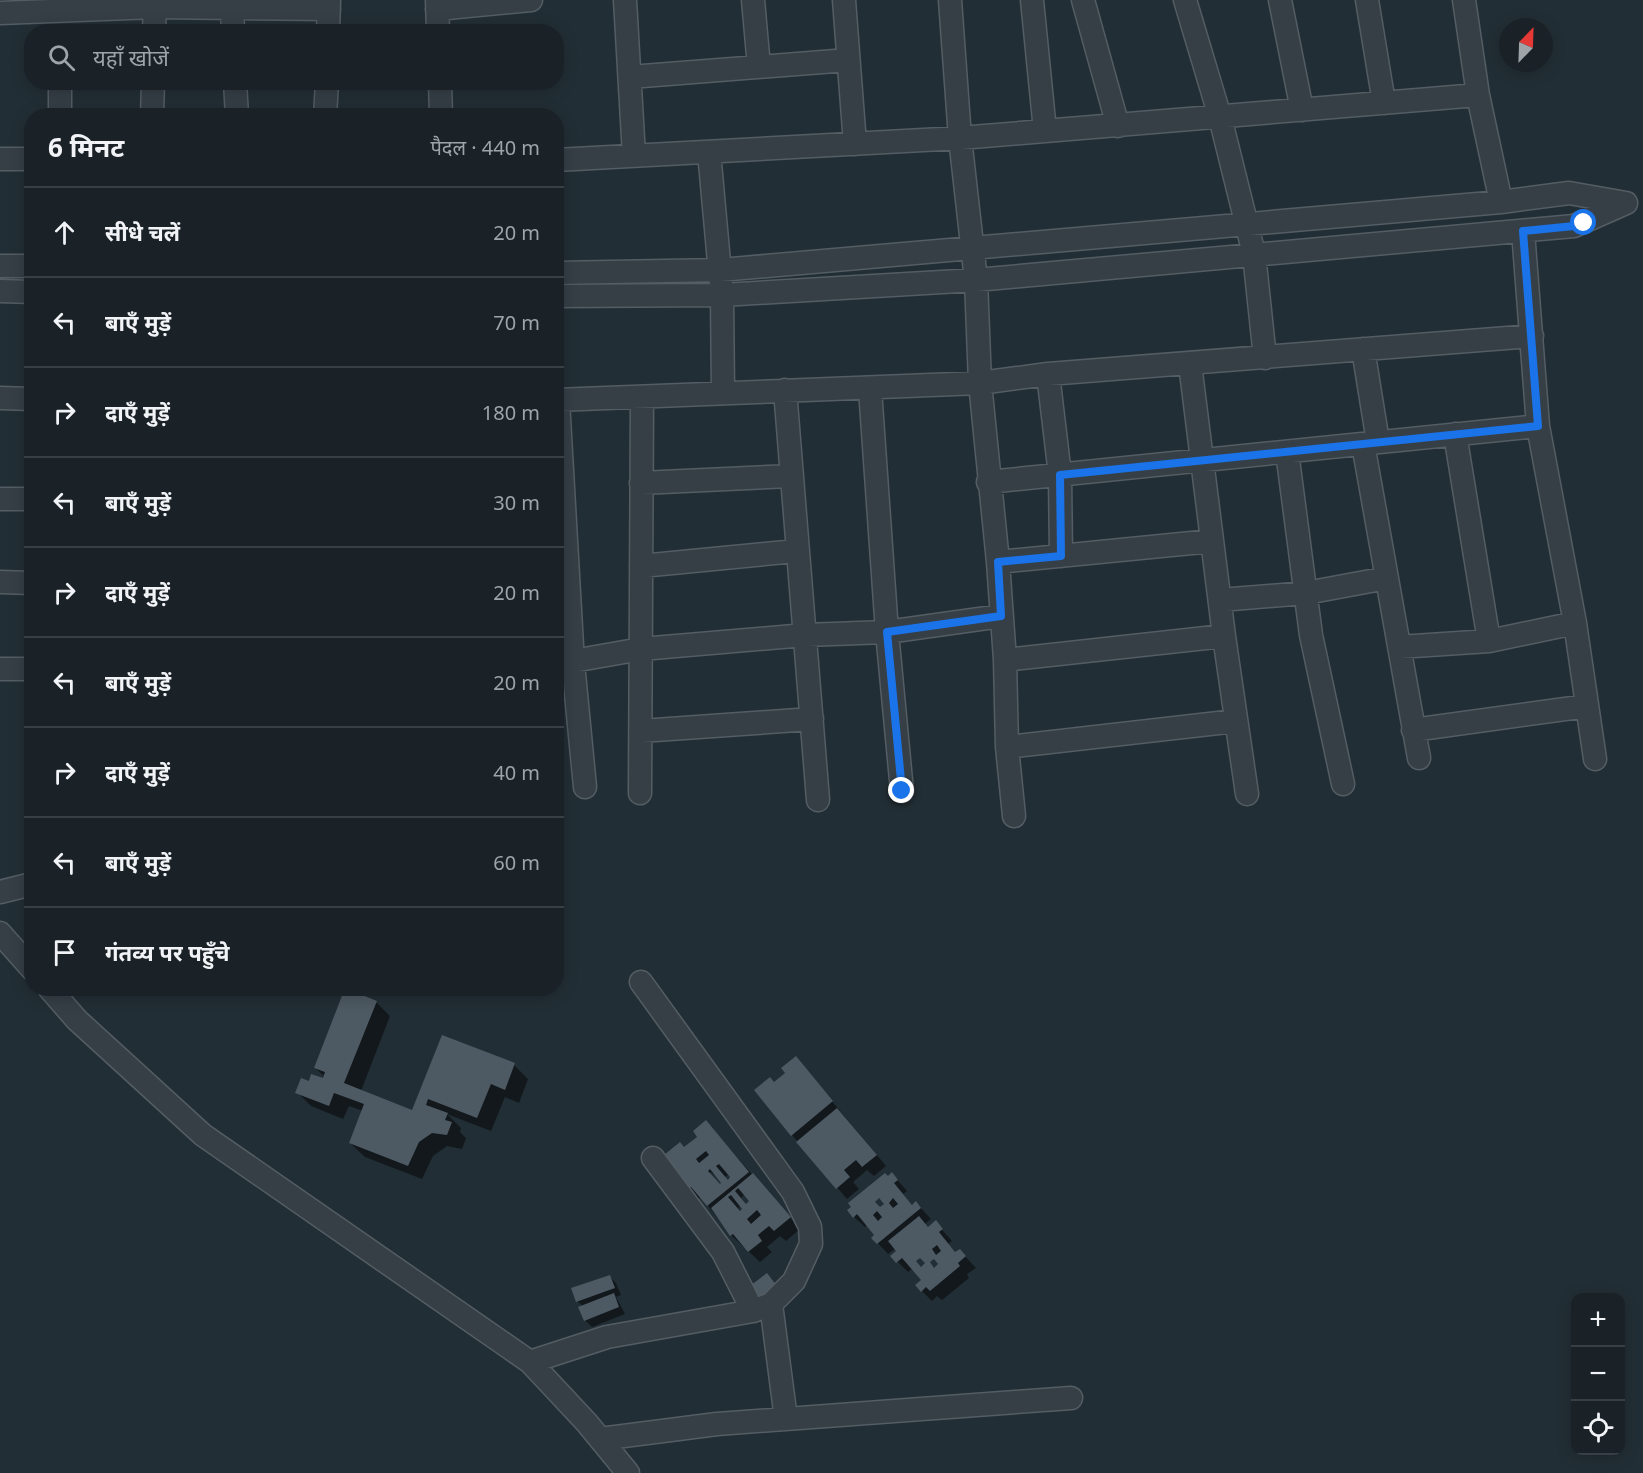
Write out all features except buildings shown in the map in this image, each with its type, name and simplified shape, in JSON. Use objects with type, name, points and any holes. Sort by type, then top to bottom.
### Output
[{"type":"street","points":[[437,14],[531,0]]},
{"type":"street","points":[[625,0],[634,156]]},
{"type":"street","points":[[753,0],[759,67]]},
{"type":"street","points":[[844,0],[855,144]]},
{"type":"street","points":[[950,0],[960,138],[976,280],[980,383],[988,482],[998,562],[1005,660],[1007,747],[1014,816]]},
{"type":"street","points":[[1032,0],[1045,131]]},
{"type":"street","points":[[1083,0],[1118,126]]},
{"type":"street","points":[[1185,0],[1220,117],[1254,254],[1265,358]]},
{"type":"street","points":[[1280,0],[1302,110]]},
{"type":"street","points":[[1367,0],[1384,103]]},
{"type":"street","points":[[1464,0],[1478,95],[1501,202]]},
{"type":"street","points":[[154,24],[155,3]]},
{"type":"street","points":[[0,12],[60,22],[155,3],[231,8],[329,4],[328,24]]},
{"type":"street","points":[[231,8],[232,24]]},
{"type":"street","points":[[630,78],[848,60]]},
{"type":"street","points":[[60,90],[60,108]]},
{"type":"street","points":[[152,108],[153,90]]},
{"type":"street","points":[[235,90],[237,108]]},
{"type":"street","points":[[326,108],[327,90]]},
{"type":"street","points":[[440,90],[441,108]]},
{"type":"street","points":[[564,160],[960,138],[1478,95]]},
{"type":"street","points":[[709,152],[722,296],[723,393]]},
{"type":"street","points":[[0,159],[24,159]]},
{"type":"street","points":[[564,273],[720,270],[1501,202],[1569,193],[1626,203],[1574,226],[976,280],[722,296],[564,296]]},
{"type":"street","points":[[1523,231],[1538,426],[1575,623],[1595,759]]},
{"type":"street","points":[[0,266],[24,266]]},
{"type":"street","points":[[0,291],[24,292]]},
{"type":"street","points":[[564,400],[980,383],[1048,374],[1532,336]]},
{"type":"street","points":[[1363,349],[1371,443],[1387,578],[1419,758]]},
{"type":"street","points":[[1190,364],[1224,636],[1247,794]]},
{"type":"street","points":[[1048,374],[1060,475],[1061,556]]},
{"type":"street","points":[[870,389],[887,632],[902,791]]},
{"type":"street","points":[[784,390],[818,800]]},
{"type":"street","points":[[640,793],[642,397]]},
{"type":"street","points":[[0,398],[24,399]]},
{"type":"street","points":[[988,482],[1538,426]]},
{"type":"street","points":[[1455,434],[1489,641]]},
{"type":"street","points":[[1287,452],[1311,635],[1343,784]]},
{"type":"street","points":[[641,483],[791,476]]},
{"type":"street","points":[[0,498],[24,499]]},
{"type":"street","points":[[998,562],[1212,541]]},
{"type":"street","points":[[641,566],[796,551]]},
{"type":"street","points":[[1220,600],[1306,593],[1387,578]]},
{"type":"street","points":[[0,582],[24,583]]},
{"type":"street","points":[[565,664],[641,649],[805,635],[887,632],[1001,616]]},
{"type":"street","points":[[1399,647],[1489,641],[1575,623]]},
{"type":"street","points":[[564,631],[565,664],[585,787]]},
{"type":"street","points":[[1005,660],[1224,636]]},
{"type":"street","points":[[0,669],[24,669]]},
{"type":"street","points":[[1413,730],[1587,706]]},
{"type":"street","points":[[641,731],[812,719]]},
{"type":"street","points":[[1007,747],[1236,721]]},
{"type":"street","points":[[0,892],[24,886]]},
{"type":"street","points":[[0,933],[24,960]]},
{"type":"street","points":[[530,1362],[607,1337],[762,1307],[794,1281],[804,1264],[811,1244],[810,1227],[793,1192],[641,982]]},
{"type":"street","points":[[56,996],[77,1020],[203,1135],[530,1362],[628,1473]]},
{"type":"street","points":[[653,1158],[762,1307],[786,1419]]},
{"type":"street","points":[[600,1439],[717,1424],[1071,1398]]},
{"type":"route","points":[[902,791],[887,632],[1001,616],[998,562],[1061,556],[1060,475],[1538,426],[1523,231],[1584,223]]}]
